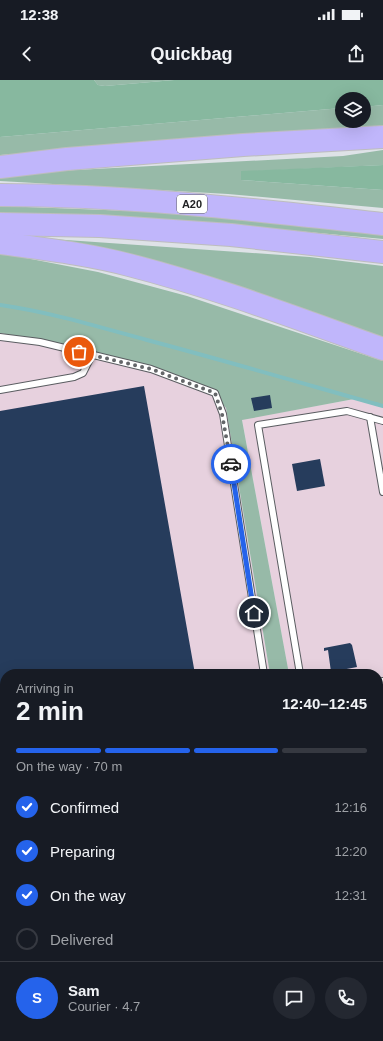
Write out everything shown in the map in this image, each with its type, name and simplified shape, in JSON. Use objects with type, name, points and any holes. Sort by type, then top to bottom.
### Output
[{"type":"highway","points":[[0,167],[68,159],[243,144],[383,137]]},
{"type":"highway","name":"A20","points":[[0,196],[102,198],[224,207],[383,224]]},
{"type":"highway","points":[[0,224],[100,226],[224,234],[383,252]]},
{"type":"highway","points":[[0,243],[57,251],[128,265],[204,286],[383,350]]},
{"type":"lane","points":[[0,337],[40,342],[151,369],[215,393],[222,414],[263,669]]},
{"type":"lane","points":[[0,390],[74,378],[83,373],[92,355]]},
{"type":"lane","points":[[299,669],[258,425],[347,410],[383,421]]},
{"type":"lane","points":[[370,417],[383,492]]},
{"type":"shaded area","points":[[0,333],[72,346],[209,390],[226,408],[269,669],[0,669]]},
{"type":"shaded area","points":[[355,399],[383,406],[383,669],[288,669],[242,419]]},
{"type":"green space","points":[[0,80],[94,80],[98,85],[105,86],[174,80],[383,80],[383,105],[371,106],[371,92],[335,92],[335,109],[0,137]]},
{"type":"green space","points":[[94,80],[174,80],[105,86],[98,85]]},
{"type":"green space","points":[[383,105],[383,129],[0,155],[0,137],[335,109],[335,128],[371,128],[371,106]]},
{"type":"green space","points":[[383,150],[383,165],[241,172],[241,180],[383,190],[383,208],[228,194],[0,181],[0,174],[343,156]]},
{"type":"green space","points":[[383,165],[383,190],[241,180],[241,171]]},
{"type":"green space","points":[[0,206],[158,212],[383,233],[383,239],[212,223],[0,214]]},
{"type":"green space","points":[[9,236],[310,257],[383,266],[383,343]]},
{"type":"green space","points":[[0,253],[98,272],[187,296],[383,361],[383,406],[354,399],[242,420],[288,669],[269,669],[226,408],[209,390],[193,384],[72,346],[0,333]]},
{"type":"building","points":[[144,386],[194,669],[0,669],[0,411]]},
{"type":"building","points":[[270,395],[272,408],[254,411],[251,398]]},
{"type":"building","points":[[320,459],[325,486],[297,491],[292,464]]},
{"type":"building","points":[[350,643],[352,645],[357,667],[347,669],[331,669],[328,650],[324,651],[324,648]]},
{"type":"waterway","points":[[0,305],[93,325],[383,406]]},
{"type":"way so far","points":[[79,352],[151,369],[215,393],[222,414],[231,464]]},
{"type":"route","points":[[231,464],[254,613]]}]
